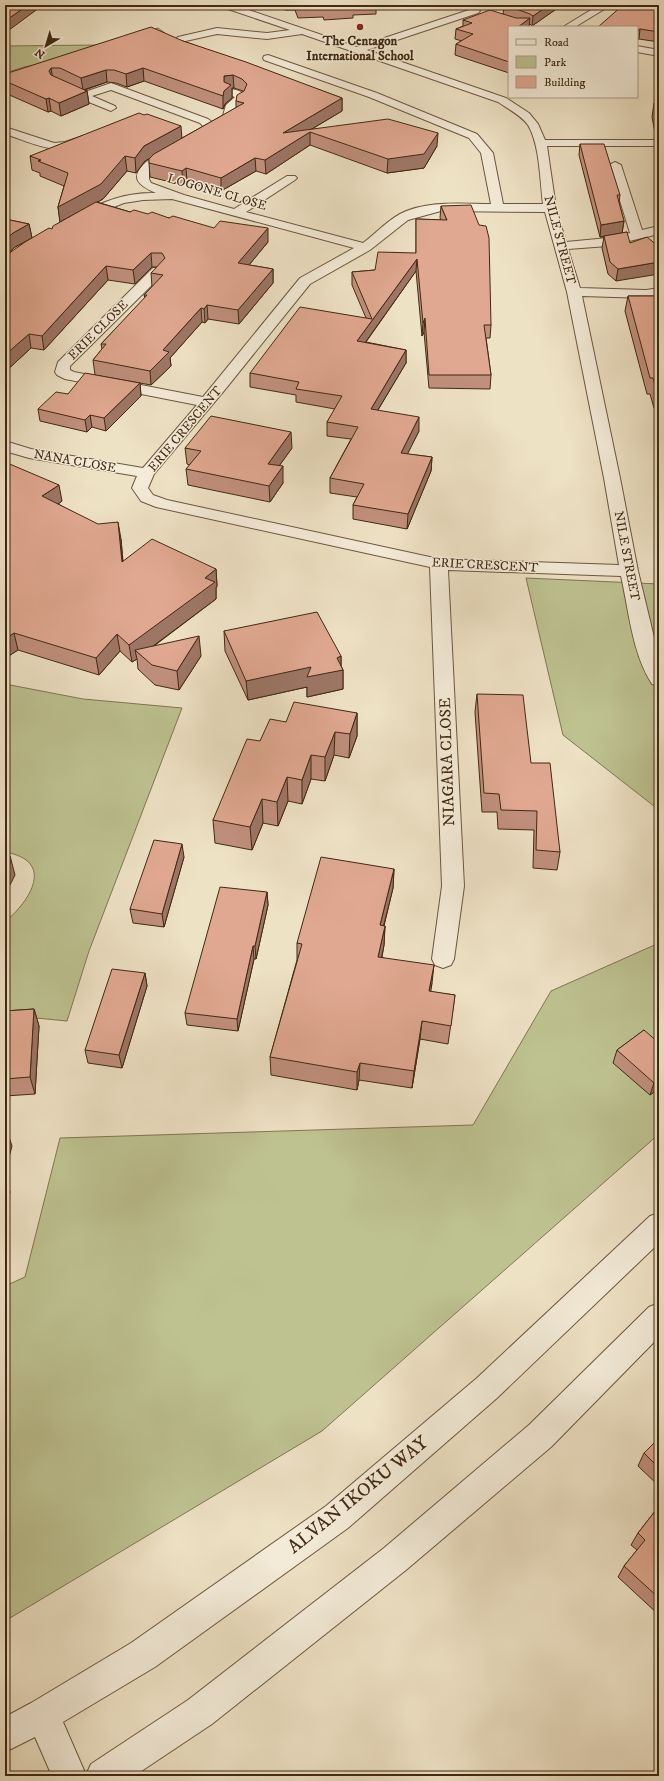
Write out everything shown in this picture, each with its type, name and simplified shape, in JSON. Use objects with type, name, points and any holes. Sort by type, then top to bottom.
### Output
[{"type":"street","name":"NILE STREET","points":[[224,5],[502,100],[525,115],[533,124],[541,143],[550,208],[574,292],[629,571],[647,652],[659,680]]},
{"type":"street","points":[[358,50],[478,12],[462,5]]},
{"type":"street","points":[[570,26],[606,5]]},
{"type":"street","points":[[181,40],[217,31],[267,36],[303,31]]},
{"type":"street","points":[[638,49],[659,53]]},
{"type":"street","points":[[268,58],[373,95],[473,136],[487,153],[498,207]]},
{"type":"street","points":[[111,108],[80,94],[111,86],[204,121],[210,126],[226,121],[230,113],[231,105],[239,101],[241,96],[230,92]]},
{"type":"street","points":[[160,114],[174,110]]},
{"type":"street","name":"LOGONE CLOSE","points":[[210,126],[206,132],[150,164],[143,171],[143,179],[147,185],[180,198],[365,247]]},
{"type":"street","points":[[5,130],[54,146]]},
{"type":"street","points":[[12,144],[54,146],[67,145],[92,136]]},
{"type":"street","points":[[541,143],[659,143]]},
{"type":"street","points":[[615,165],[637,235]]},
{"type":"street","points":[[236,213],[291,178]]},
{"type":"street","points":[[70,224],[105,204],[120,199],[138,196],[180,198]]},
{"type":"street","name":"ERIE CRESCENT","points":[[550,208],[441,207],[421,211],[404,217],[365,247],[305,281],[207,402],[146,473],[140,488],[147,498],[162,504],[439,564],[629,571]]},
{"type":"street","points":[[561,246],[608,242],[659,230]]},
{"type":"street","name":"ERIE CLOSE","points":[[158,271],[63,365],[62,372],[70,376],[207,402]]},
{"type":"street","points":[[574,292],[646,294],[659,292]]},
{"type":"street","name":"NANA CLOSE","points":[[5,446],[29,453],[146,473]]},
{"type":"street","name":"NIAGARA CLOSE","points":[[439,564],[453,886],[443,958]]},
{"type":"street","name":"ALVAN IKOKU WAY","points":[[5,1735],[43,1715],[143,1655],[337,1517],[487,1388],[659,1225]]},
{"type":"street","points":[[103,1776],[200,1712],[395,1559],[540,1436],[659,1317]]},
{"type":"street","points":[[43,1715],[69,1776]]},
{"type":"green space","points":[[158,28],[165,33],[90,56],[24,67],[5,73],[5,46],[96,45]]},
{"type":"green space","points":[[526,578],[659,584],[659,810],[563,735]]},
{"type":"green space","points":[[5,684],[83,699],[182,708],[89,951],[67,1021],[5,1015],[5,922],[23,903],[29,893],[34,882],[34,873],[30,864],[21,857],[5,852]]},
{"type":"green space","points":[[659,943],[659,1134],[322,1431],[5,1621],[5,1286],[25,1277],[60,1138],[473,1125],[551,991]]},
{"type":"building","points":[[5,5],[28,5],[5,21]]},
{"type":"building","points":[[324,5],[353,5],[324,6]]},
{"type":"building","points":[[505,5],[549,5],[533,16]]},
{"type":"building","points":[[623,5],[659,5],[659,32],[640,29],[638,30],[638,26],[599,26]]},
{"type":"building","points":[[490,10],[516,18],[530,18],[519,26],[508,26],[508,62],[456,44],[473,34],[456,29],[472,23],[463,20]]},
{"type":"building","points":[[151,27],[183,41],[246,62],[342,98],[283,133],[388,119],[438,133],[424,154],[388,159],[310,132],[265,160],[255,158],[221,178],[186,168],[182,171],[149,163],[149,159],[154,154],[244,103],[236,101],[237,95],[244,91],[247,84],[242,79],[233,75],[224,76],[224,82],[231,85],[224,91],[223,96],[143,68],[126,74],[114,70],[106,70],[81,78],[60,68],[51,68],[49,71],[51,75],[87,91],[59,103],[49,98],[46,99],[5,81],[5,74]]},
{"type":"building","points":[[654,103],[659,103],[659,125],[658,125]]},
{"type":"building","points":[[139,113],[144,115],[147,114],[181,126],[144,146],[135,158],[125,156],[101,184],[58,207],[68,173],[38,161],[41,160],[30,156]]},
{"type":"building","points":[[580,144],[604,144],[620,195],[617,195],[624,221],[601,225]]},
{"type":"building","points":[[96,202],[130,212],[134,210],[148,214],[152,212],[169,218],[173,216],[214,228],[220,221],[268,228],[238,263],[273,269],[238,310],[207,305],[204,309],[201,308],[163,350],[169,352],[150,371],[93,360],[106,344],[101,344],[147,295],[144,295],[163,275],[151,273],[165,258],[162,253],[151,253],[133,270],[106,266],[42,336],[29,334],[5,355],[5,255]]},
{"type":"building","points":[[471,205],[479,225],[486,226],[489,238],[491,325],[484,325],[491,375],[429,375],[425,318],[423,323],[417,259],[357,341],[406,350],[371,409],[419,417],[401,453],[432,457],[408,514],[353,505],[364,484],[330,478],[358,427],[327,422],[342,396],[296,389],[299,382],[250,373],[300,307],[372,319],[352,272],[375,270],[378,252],[416,253],[416,219],[447,220],[441,206]]},
{"type":"building","points":[[5,219],[29,224],[13,233],[5,240]]},
{"type":"building","points":[[627,232],[630,243],[647,237],[659,247],[659,262],[618,269],[610,262],[604,236]]},
{"type":"building","points":[[628,296],[659,296],[659,392],[657,392],[653,378],[650,378]]},
{"type":"building","points":[[85,373],[140,383],[104,418],[90,415],[85,420],[38,409],[56,392],[68,394]]},
{"type":"building","points":[[211,416],[291,432],[268,464],[283,466],[269,486],[186,469],[201,451],[185,448]]},
{"type":"building","points":[[5,462],[59,485],[42,496],[98,524],[118,522],[122,562],[152,539],[216,569],[205,578],[215,582],[129,645],[117,634],[96,658],[14,633],[5,639]]},
{"type":"building","points":[[317,612],[341,656],[337,658],[343,670],[307,677],[311,667],[246,681],[224,631]]},
{"type":"building","points":[[199,636],[177,671],[152,665],[135,650]]},
{"type":"building","points":[[477,694],[523,695],[531,763],[550,763],[560,852],[536,850],[537,811],[501,810],[499,794],[484,793]]},
{"type":"building","points":[[294,702],[357,713],[350,734],[335,732],[325,757],[311,755],[302,780],[287,777],[277,802],[262,799],[250,827],[213,820],[247,739],[260,741],[270,719],[286,722]]},
{"type":"building","points":[[154,840],[182,844],[162,914],[130,909]]},
{"type":"building","points":[[5,851],[10,856],[11,861],[5,873]]},
{"type":"building","points":[[321,857],[394,869],[380,925],[385,926],[378,957],[434,965],[429,991],[455,995],[451,1026],[422,1021],[414,1071],[360,1063],[357,1072],[270,1057],[302,944],[297,943]]},
{"type":"building","points":[[220,887],[267,892],[255,946],[253,946],[237,1019],[185,1013]]},
{"type":"building","points":[[112,969],[145,973],[119,1055],[85,1050]]},
{"type":"building","points":[[34,1009],[30,1077],[5,1079],[5,1011]]},
{"type":"building","points":[[644,1030],[659,1043],[659,1079],[654,1083],[617,1050]]},
{"type":"building","points":[[5,1133],[8,1134],[5,1145]]},
{"type":"building","points":[[657,1440],[659,1442],[659,1468],[644,1453]]},
{"type":"building","points":[[659,1506],[659,1598],[624,1566],[645,1540],[638,1533]]},
{"type":"place","name":"The Centagon International School","points":[[360,27]]}]
